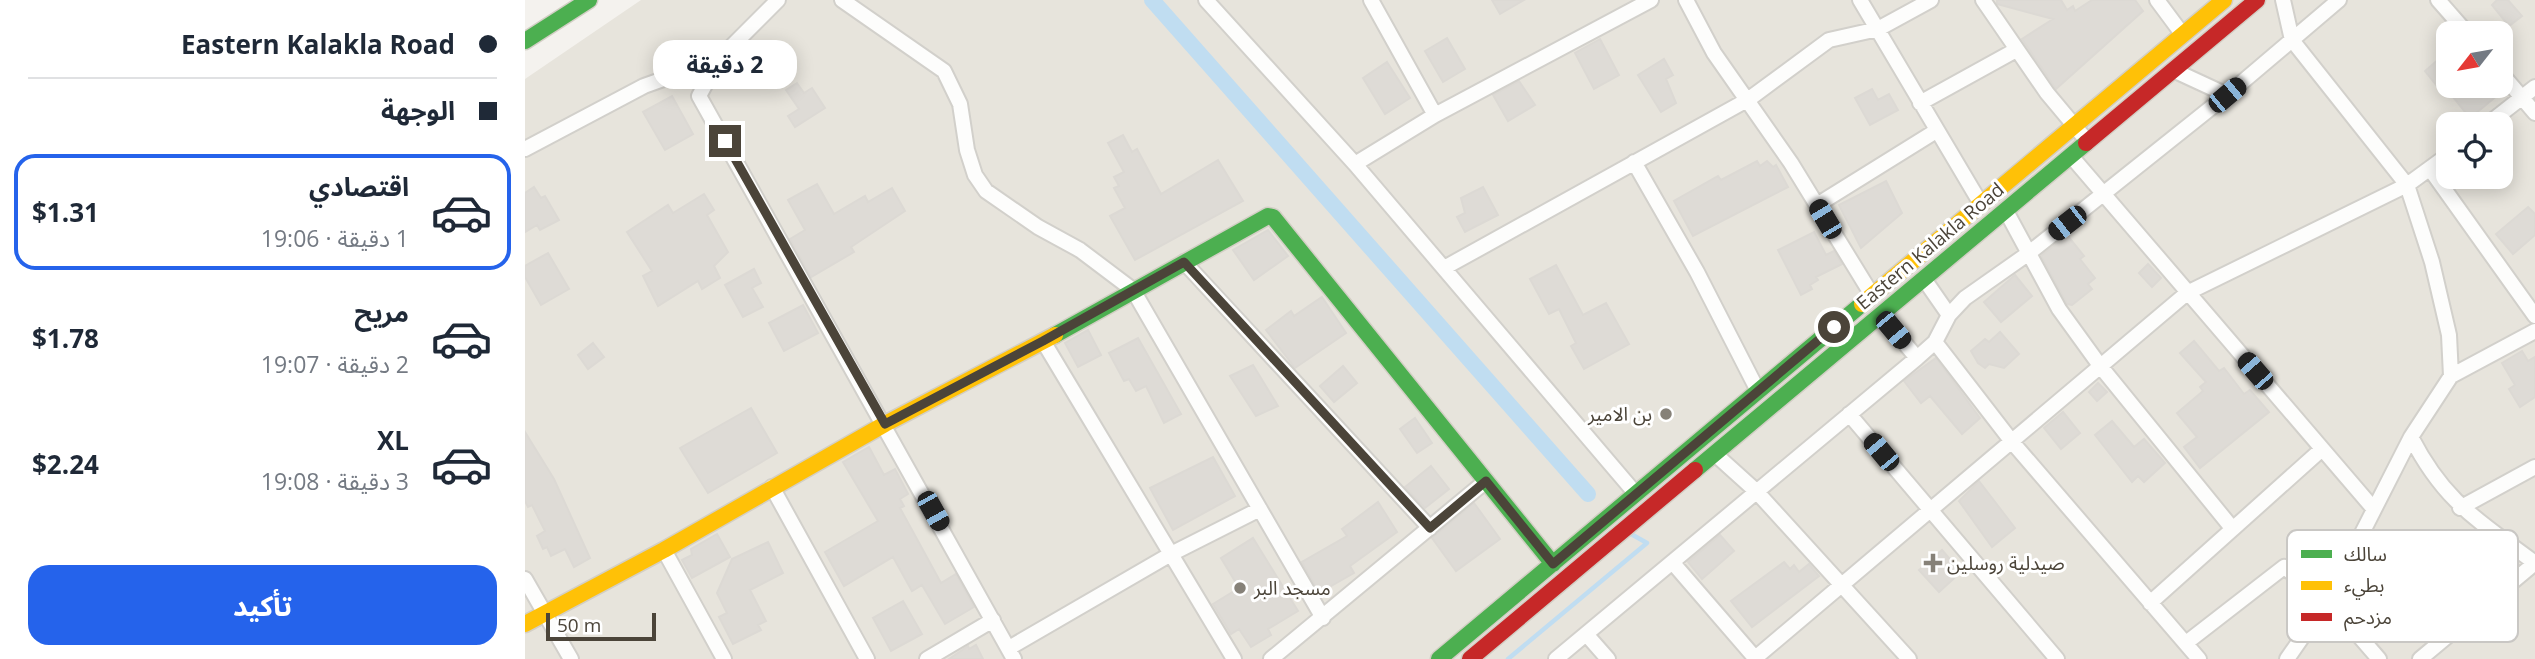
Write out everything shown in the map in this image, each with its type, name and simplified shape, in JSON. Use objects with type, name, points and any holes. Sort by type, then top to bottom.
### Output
[{"type":"main road","points":[[525,41],[589,0]]},
{"type":"main road","name":"Eastern Kalakla Road","points":[[1439,659],[2224,0]]},
{"type":"main road","name":"Eastern Kalakla Road","points":[[1479,656],[1715,454],[2257,0]]},
{"type":"main road","points":[[525,624],[664,550],[885,424],[1043,341],[1261,217],[1273,217],[1553,564]]},
{"type":"street","points":[[778,0],[719,59],[699,96],[885,424],[1011,654],[1171,554],[1260,509]]},
{"type":"street","points":[[842,0],[944,71],[960,104],[967,150],[975,175],[986,191],[1038,228],[1080,250],[1133,290],[1323,618]]},
{"type":"street","points":[[1206,0],[1355,164],[1636,494]]},
{"type":"street","points":[[1371,0],[1435,115]]},
{"type":"street","points":[[1355,164],[1435,115],[1651,0]]},
{"type":"street","points":[[1686,0],[1714,53],[1749,99],[1873,295]]},
{"type":"street","points":[[1860,0],[1981,204]]},
{"type":"street","points":[[1444,268],[1749,99],[1829,40],[1878,29],[1931,0]]},
{"type":"street","points":[[1983,0],[2016,50],[2088,142]]},
{"type":"street","points":[[2157,0],[2183,35]]},
{"type":"street","points":[[2283,0],[2292,40],[2407,185],[2432,262],[2449,335],[2451,376]]},
{"type":"street","points":[[1556,659],[1917,358],[1935,342],[1949,315],[1965,298],[2029,253],[2227,95],[2339,0]]},
{"type":"street","points":[[2438,0],[2456,21]]},
{"type":"street","points":[[1920,103],[2016,50]]},
{"type":"street","points":[[525,149],[644,86],[719,59]]},
{"type":"street","points":[[2173,71],[2227,95]]},
{"type":"street","points":[[2513,87],[2535,113]]},
{"type":"street","points":[[2504,112],[2535,87]]},
{"type":"street","points":[[1817,205],[1936,131]]},
{"type":"street","points":[[2071,156],[2373,508]]},
{"type":"street","points":[[1634,162],[1697,272],[1758,391]]},
{"type":"street","points":[[1673,563],[1755,659],[1929,508],[2013,443],[2187,293],[2407,185],[2436,164]]},
{"type":"street","points":[[2430,169],[2535,316]]},
{"type":"street","points":[[2006,211],[2059,309],[2101,367],[2232,528]]},
{"type":"street","points":[[1184,262],[1430,528]]},
{"type":"street","points":[[1924,279],[1949,315]]},
{"type":"street","points":[[1881,315],[1917,358]]},
{"type":"street","points":[[2362,530],[2411,437],[2451,376],[2535,331]]},
{"type":"street","points":[[1043,341],[1171,554],[1227,657]]},
{"type":"street","points":[[1935,342],[2013,443],[2199,659]]},
{"type":"street","points":[[1849,414],[2057,659]]},
{"type":"street","points":[[2411,437],[2425,465],[2460,508],[2490,530]]},
{"type":"street","points":[[2150,603],[2322,449]]},
{"type":"street","points":[[1715,454],[1756,491],[1909,659]]},
{"type":"street","points":[[2460,508],[2535,467]]},
{"type":"street","points":[[1271,659],[1486,481]]},
{"type":"street","points":[[772,487],[867,659]]},
{"type":"street","points":[[664,550],[724,659]]},
{"type":"street","points":[[2518,551],[2535,563],[2518,577]]},
{"type":"street","points":[[2186,643],[2284,567],[2287,569]]},
{"type":"street","points":[[525,579],[571,659]]},
{"type":"street","points":[[927,659],[993,620]]},
{"type":"street","points":[[1586,634],[1608,659]]},
{"type":"street","points":[[2287,659],[2299,642]]},
{"type":"street","points":[[2364,642],[2379,659]]},
{"type":"street","points":[[2420,659],[2440,642]]},
{"type":"shaded area","points":[[641,0],[2535,0],[2535,659],[525,659],[525,79]]},
{"type":"building","points":[[1492,0],[1524,0],[1500,14]]},
{"type":"building","points":[[1997,0],[2061,0],[2067,10],[2073,6],[2075,11],[2092,0],[2135,0],[2143,11],[2056,89],[2022,39],[2053,19],[1997,4]]},
{"type":"building","points":[[2497,0],[2508,0],[2522,16],[2513,23],[2505,21],[2492,5]]},
{"type":"building","points":[[1447,38],[1465,69],[1443,82],[1425,51]]},
{"type":"building","points":[[1600,39],[1619,75],[1594,89],[1575,53]]},
{"type":"building","points":[[1664,59],[1673,75],[1666,79],[1676,103],[1661,112],[1638,75]]},
{"type":"building","points":[[2436,61],[2436,85],[2425,71]]},
{"type":"building","points":[[1387,62],[1410,98],[1385,114],[1363,78]]},
{"type":"building","points":[[1519,81],[1535,105],[1508,121],[1493,95]]},
{"type":"building","points":[[797,83],[804,93],[812,88],[825,108],[795,127],[788,116],[799,109],[786,90]]},
{"type":"building","points":[[1872,89],[1878,100],[1889,94],[1898,110],[1870,125],[1855,98]]},
{"type":"building","points":[[672,96],[693,134],[665,150],[643,112]]},
{"type":"building","points":[[2454,98],[2494,98],[2477,112],[2465,112]]},
{"type":"building","points":[[1123,135],[1132,152],[1137,149],[1161,194],[1218,160],[1243,201],[1135,260],[1110,216],[1125,208],[1114,188],[1119,186],[1114,177],[1124,172],[1108,143]]},
{"type":"building","points":[[1757,161],[1760,166],[1767,161],[1773,167],[1776,165],[1788,187],[1693,236],[1674,201],[1718,176],[1721,180]]},
{"type":"building","points":[[1886,181],[1902,213],[1861,248],[1839,205]]},
{"type":"building","points":[[817,184],[834,214],[865,196],[868,202],[892,188],[905,211],[851,247],[854,252],[811,277],[790,239],[805,230],[788,200]]},
{"type":"building","points":[[534,187],[541,198],[545,196],[559,220],[540,230],[537,225],[525,232],[525,193]]},
{"type":"building","points":[[1483,187],[1498,215],[1465,232],[1457,217],[1465,213],[1461,198]]},
{"type":"building","points":[[704,194],[714,210],[707,215],[728,252],[714,266],[720,278],[702,289],[698,281],[658,306],[643,276],[652,271],[627,232],[668,205],[673,213]]},
{"type":"building","points":[[2528,207],[2535,214],[2535,235],[2513,254],[2496,234]]},
{"type":"building","points":[[1268,230],[1288,256],[1254,280],[1233,250]]},
{"type":"building","points":[[1814,232],[1826,255],[1834,251],[1842,264],[1816,277],[1818,280],[1810,285],[1812,289],[1801,295],[1778,250]]},
{"type":"building","points":[[2067,235],[2084,256],[2080,259],[2095,278],[2088,284],[2092,289],[2072,305],[2067,304],[2041,256]]},
{"type":"building","points":[[548,253],[569,289],[541,305],[525,277],[525,266]]},
{"type":"building","points":[[2148,264],[2161,278],[2152,287],[2139,273]]},
{"type":"building","points":[[1556,265],[1583,315],[1606,303],[1629,344],[1584,369],[1571,346],[1576,343],[1559,309],[1549,314],[1530,279]]},
{"type":"building","points":[[754,269],[761,283],[752,288],[763,307],[743,317],[725,285]]},
{"type":"building","points":[[2015,275],[2032,296],[2001,322],[1984,302]]},
{"type":"building","points":[[1322,297],[1346,333],[1295,368],[1266,330],[1291,311],[1294,316]]},
{"type":"building","points":[[803,305],[818,333],[784,351],[769,323]]},
{"type":"building","points":[[1088,330],[1101,355],[1078,367],[1065,343]]},
{"type":"building","points":[[2000,332],[2019,354],[2004,368],[1989,364],[1985,368],[1978,363],[1971,351],[1985,339],[1989,342]]},
{"type":"building","points":[[1138,338],[1181,414],[1164,423],[1146,386],[1136,391],[1129,379],[1124,381],[1109,353]]},
{"type":"building","points":[[2194,341],[2219,371],[2224,368],[2244,394],[2250,390],[2269,412],[2200,468],[2184,447],[2197,437],[2177,413],[2203,391],[2200,387],[2206,382],[2180,353]]},
{"type":"building","points":[[593,343],[604,357],[588,369],[578,355]]},
{"type":"building","points":[[2522,351],[2528,361],[2535,357],[2535,397],[2520,407],[2509,389],[2515,385],[2502,363]]},
{"type":"building","points":[[1936,358],[1980,418],[1962,434],[1930,396],[1921,403],[1904,381]]},
{"type":"building","points":[[1253,365],[1278,406],[1256,416],[1230,376]]},
{"type":"building","points":[[1343,366],[1357,383],[1334,402],[1320,386]]},
{"type":"building","points":[[2098,383],[2107,392],[2097,401],[2089,392]]},
{"type":"building","points":[[751,408],[777,453],[708,493],[680,448]]},
{"type":"building","points":[[2063,412],[2080,433],[2061,449],[2044,428]]},
{"type":"building","points":[[1415,418],[1432,443],[1417,453],[1400,429]]},
{"type":"building","points":[[2112,421],[2134,447],[2144,439],[2165,463],[2144,482],[2138,476],[2132,482],[2095,435]]},
{"type":"building","points":[[525,432],[554,479],[590,558],[574,567],[565,549],[551,556],[547,547],[543,549],[537,536],[545,531],[532,505],[528,507],[525,501]]},
{"type":"building","points":[[869,447],[884,475],[895,469],[908,494],[900,499],[904,506],[900,508],[941,583],[956,574],[974,607],[945,624],[922,585],[912,591],[893,557],[844,586],[825,552],[878,521],[843,462]]},
{"type":"building","points":[[1213,457],[1235,496],[1173,530],[1150,488]]},
{"type":"building","points":[[1431,466],[1449,489],[1425,508],[1405,487]]},
{"type":"building","points":[[1979,481],[2015,528],[1992,547],[1959,501]]},
{"type":"building","points":[[1378,502],[1397,532],[1350,566],[1354,573],[1319,593],[1302,562],[1347,536],[1342,529]]},
{"type":"building","points":[[1474,503],[1500,539],[1456,571],[1432,538]]},
{"type":"building","points":[[717,534],[730,557],[692,578],[682,560],[692,555],[691,549]]},
{"type":"building","points":[[1720,535],[1734,551],[1702,579],[1688,562]]},
{"type":"building","points":[[1253,538],[1298,611],[1268,629],[1271,635],[1251,647],[1239,629],[1231,634],[1213,604],[1239,588],[1221,558]]},
{"type":"building","points":[[768,542],[783,573],[750,590],[766,621],[758,625],[761,630],[733,644],[719,617],[727,613],[717,593],[732,559]]},
{"type":"building","points":[[1942,550],[1961,572],[1939,592],[1919,570]]},
{"type":"building","points":[[1784,562],[1790,569],[1794,565],[1799,572],[1809,564],[1819,576],[1752,627],[1731,601]]},
{"type":"building","points":[[903,601],[922,634],[891,651],[873,618]]},
{"type":"building","points":[[976,645],[983,659],[949,659],[968,646],[969,649]]},
{"type":"waterway","points":[[1152,0],[1588,494]]},
{"type":"waterway","points":[[1508,659],[1647,543],[1631,534]]},
{"type":"traffic: fast","points":[[525,41],[589,0]]},
{"type":"traffic: fast","points":[[1695,470],[2086,143]]},
{"type":"traffic: fast","points":[[1055,335],[1268,216],[1273,217],[1553,564]]},
{"type":"traffic: fast","points":[[1439,659],[1862,304]]},
{"type":"traffic: slow","points":[[1862,304],[2224,0]]},
{"type":"traffic: slow","points":[[525,624],[664,550],[885,424],[1055,335]]},
{"type":"traffic: jam","points":[[2086,143],[2257,0]]},
{"type":"traffic: jam","points":[[1470,659],[1695,470]]},
{"type":"place","name":"بن الامير","points":[[1666,414]]},
{"type":"place","name":"صيدلية روسلين","points":[[1933,563]]},
{"type":"place","name":"مسجد البر","points":[[1240,588]]},
{"type":"route","points":[[725,141],[885,424],[1043,341],[1184,262],[1430,528],[1486,481],[1553,564],[1834,327]]}]
